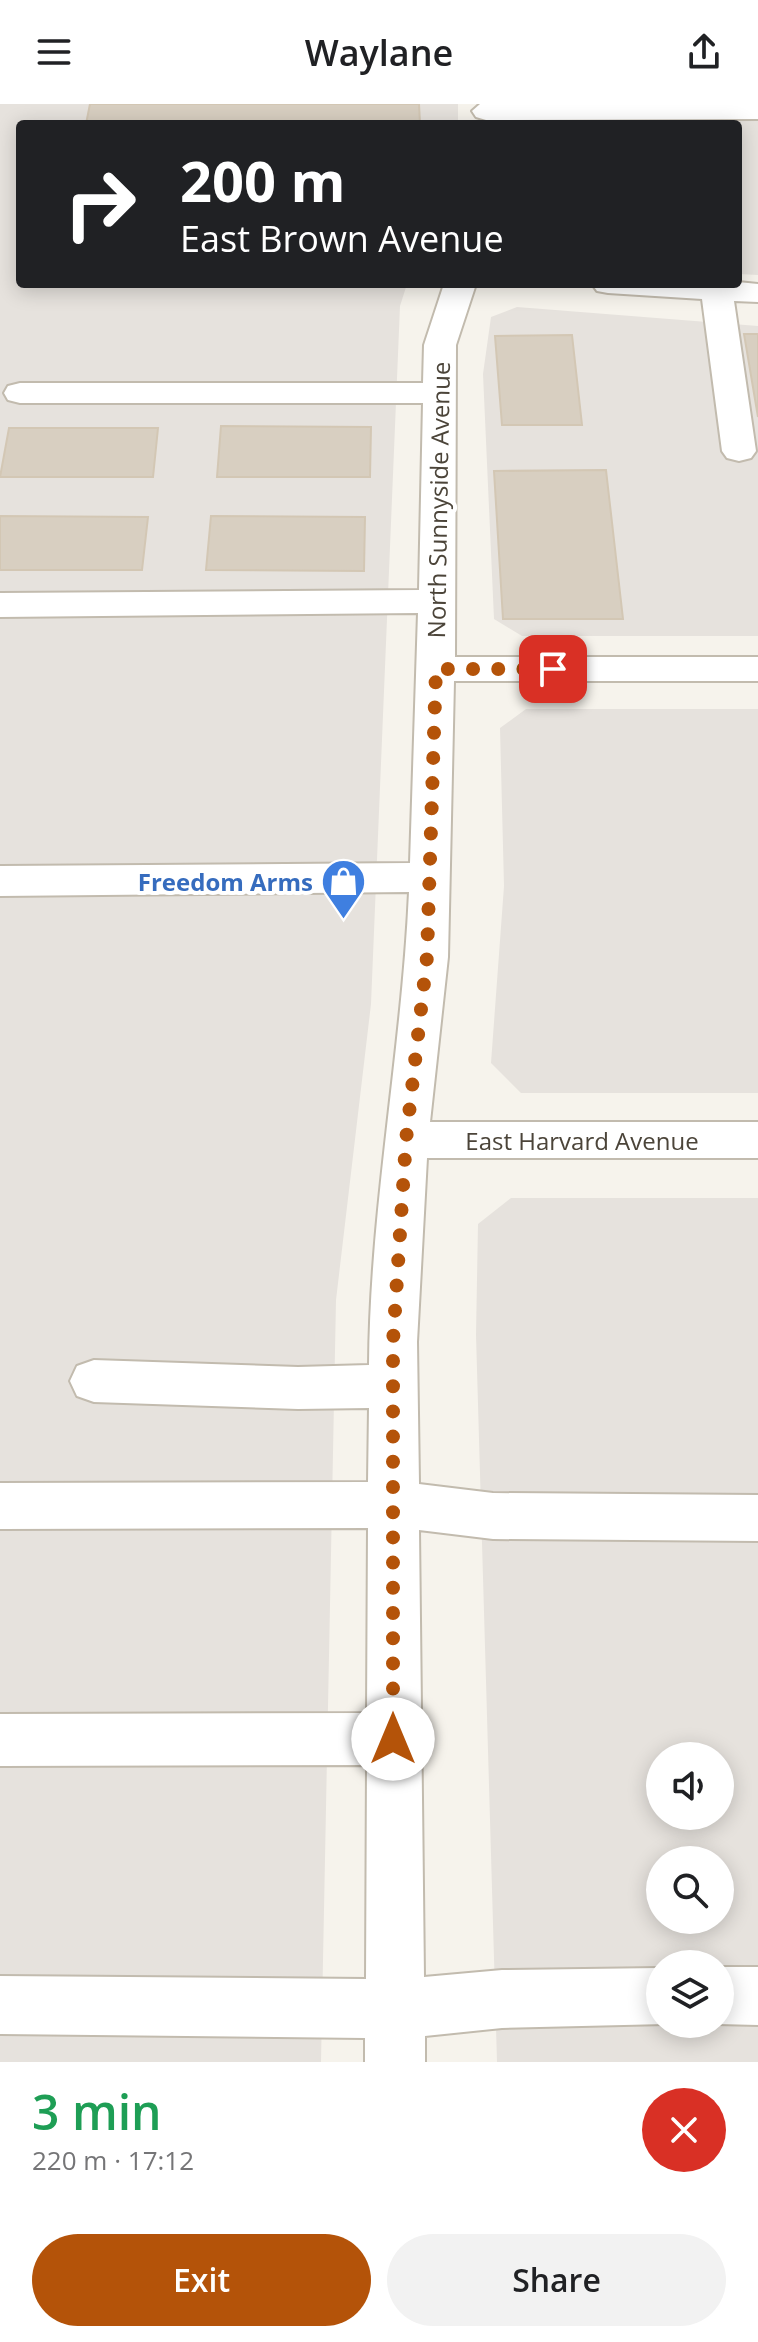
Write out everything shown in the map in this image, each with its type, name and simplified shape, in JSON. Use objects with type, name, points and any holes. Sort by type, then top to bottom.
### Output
[{"type":"street","points":[[486,113],[758,110]]},
{"type":"street","name":"North Sunnyside Avenue","points":[[394,2036],[393,1342],[406,1140],[427,957],[436,669],[440,345],[459,288]]},
{"type":"street","points":[[689,288],[758,293]]},
{"type":"street","points":[[717,292],[739,451]]},
{"type":"street","points":[[20,393],[439,393]]},
{"type":"street","points":[[0,605],[437,601]]},
{"type":"street","points":[[436,669],[758,669]]},
{"type":"street","points":[[0,881],[430,877]]},
{"type":"street","name":"East Harvard Avenue","points":[[406,1140],[758,1140]]},
{"type":"street","points":[[94,1381],[298,1388],[394,1386]]},
{"type":"street","points":[[0,1506],[294,1507],[394,1504],[493,1516],[758,1518]]},
{"type":"street","points":[[0,1740],[393,1739]]},
{"type":"street","points":[[734,1996],[758,1996]]},
{"type":"street","points":[[0,2005],[394,2036],[502,1999],[646,1997]]},
{"type":"shaded area","points":[[0,104],[458,104],[458,120],[16,120],[16,288],[406,288],[400,306],[371,1004],[336,1300],[321,2062],[0,2062]]},
{"type":"shaded area","points":[[540,104],[758,104],[758,275],[742,274],[742,120],[541,120]]},
{"type":"shaded area","points":[[517,307],[758,326],[758,636],[522,636],[494,619],[483,374],[491,317]]},
{"type":"shaded area","points":[[526,709],[758,709],[758,1093],[521,1093],[491,1063],[504,886],[500,728]]},
{"type":"shaded area","points":[[511,1198],[758,1198],[758,2062],[497,2062],[476,1335],[478,1224]]},
{"type":"building","points":[[90,104],[419,104],[420,120],[87,120]]},
{"type":"building","points":[[744,334],[758,334],[758,417]]},
{"type":"building","points":[[572,335],[582,425],[502,425],[495,336]]},
{"type":"building","points":[[221,426],[371,427],[370,477],[217,477]]},
{"type":"building","points":[[9,428],[158,428],[153,477],[0,477]]},
{"type":"building","points":[[606,470],[623,619],[503,619],[494,471]]},
{"type":"building","points":[[0,516],[148,517],[142,570],[0,570]]},
{"type":"building","points":[[211,516],[365,517],[364,571],[206,570]]},
{"type":"place","name":"Freedom Arms","points":[[344,920]]},
{"type":"route","points":[[393,1739],[393,1342],[406,1140],[427,957],[436,669],[553,669]]}]
